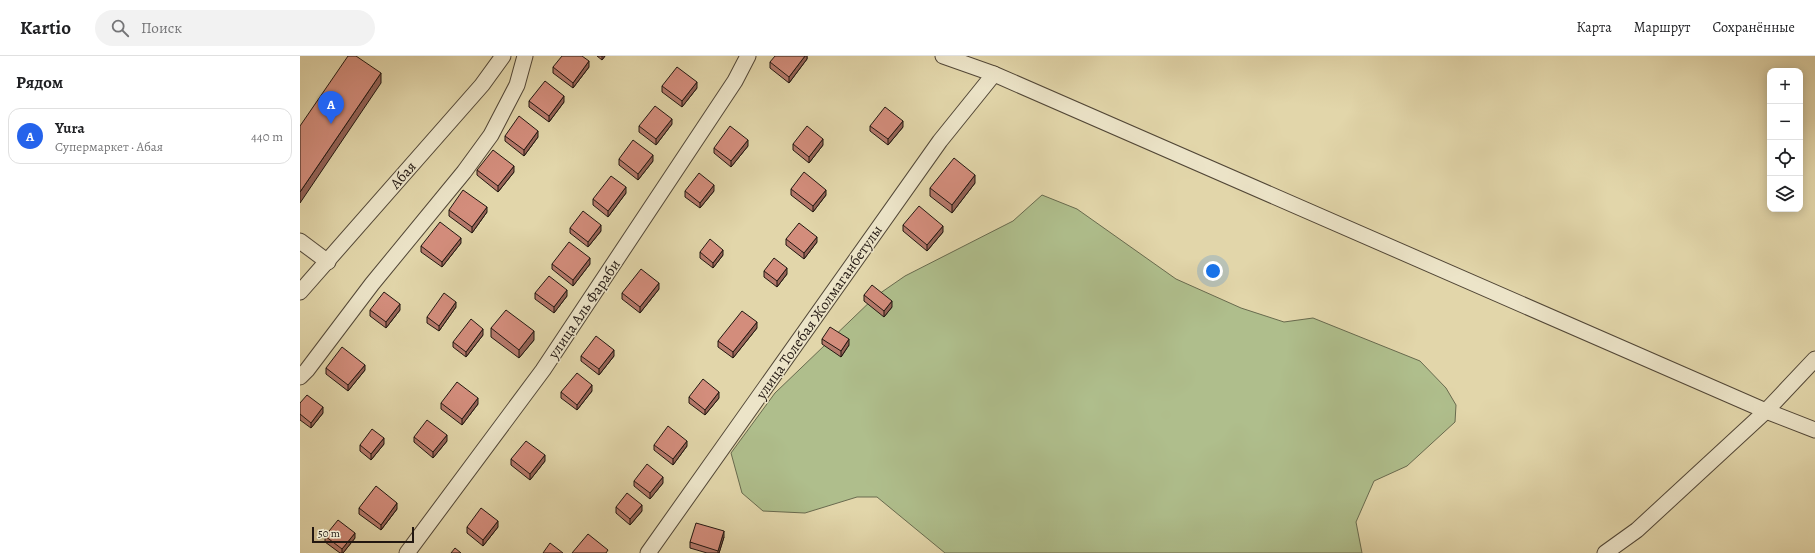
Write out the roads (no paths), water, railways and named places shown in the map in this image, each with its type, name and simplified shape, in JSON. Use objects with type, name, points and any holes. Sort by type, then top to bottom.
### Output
[{"type":"street","name":"Абая","points":[[300,292],[328,262],[482,85],[503,56]]},
{"type":"street","points":[[300,377],[307,370],[372,284],[464,172],[491,135],[517,85],[525,56]]},
{"type":"street","name":"улица Аль Фараби","points":[[407,553],[543,370],[731,88],[748,56]]},
{"type":"street","points":[[944,56],[994,74],[1766,411],[1815,430]]},
{"type":"street","name":"улица Толебая Жолмаганбетулы","points":[[648,553],[940,141],[994,74]]},
{"type":"street","points":[[300,241],[328,262]]},
{"type":"street","points":[[1605,553],[1637,530],[1766,411],[1815,359]]},
{"type":"place","name":"Yura","points":[[331,124]]}]
